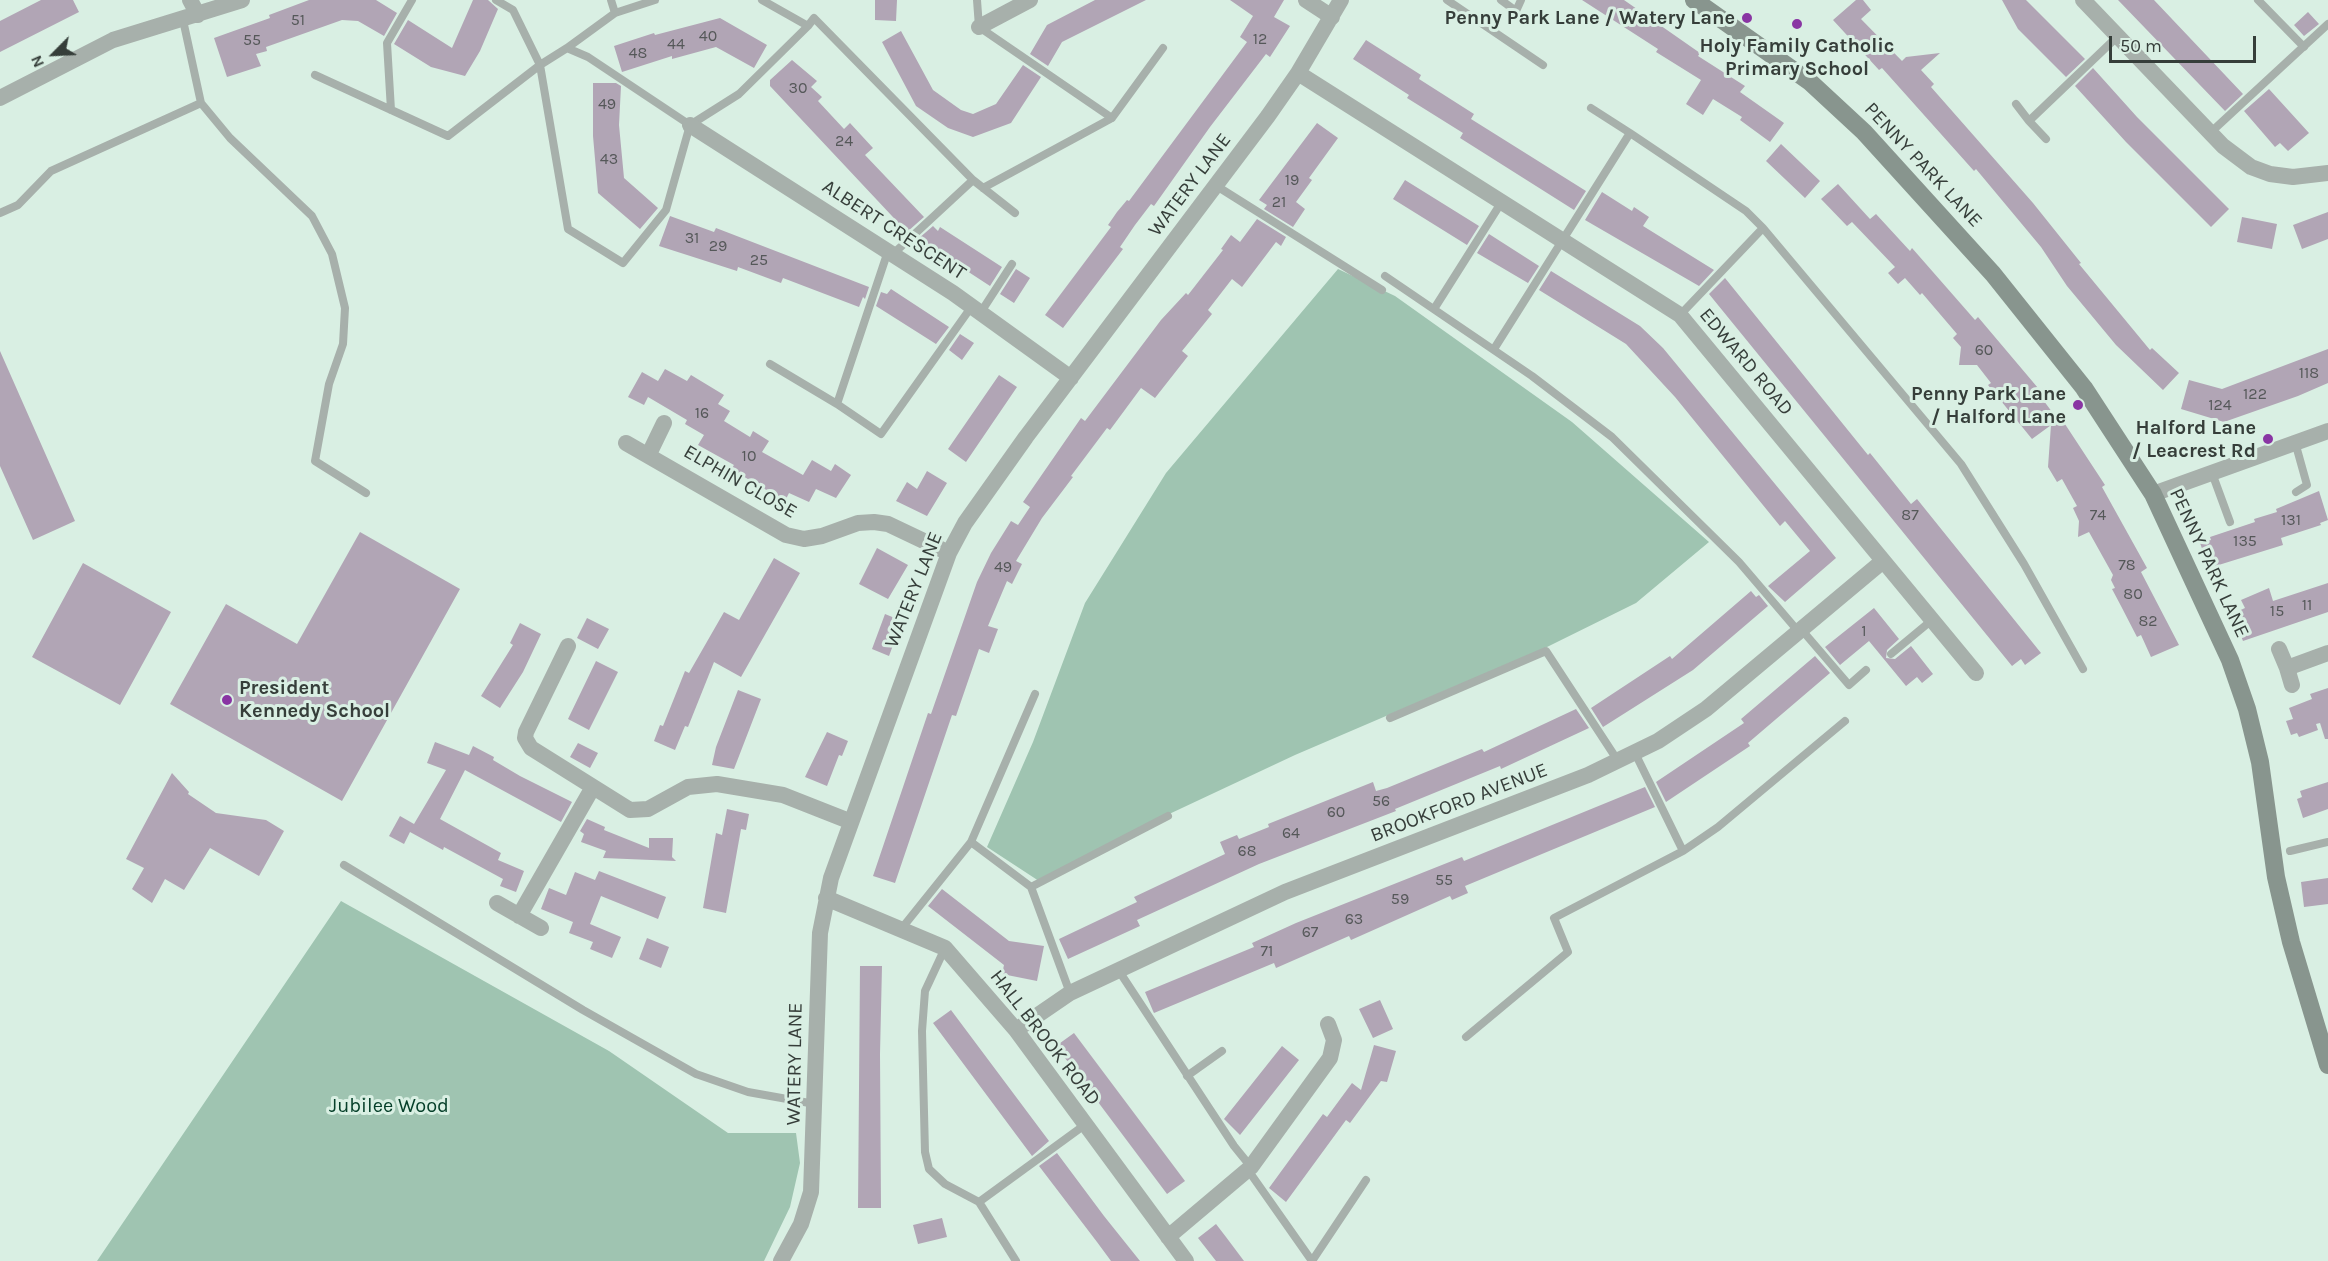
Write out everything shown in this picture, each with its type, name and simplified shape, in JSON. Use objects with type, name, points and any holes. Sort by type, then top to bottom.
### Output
[{"type":"street","points":[[190,0],[190,17]]},
{"type":"street","points":[[0,98],[113,40],[242,0]]},
{"type":"street","points":[[979,27],[1030,0]]},
{"type":"street","points":[[1306,0],[1332,17]]},
{"type":"street","name":"WATERY LANE","points":[[781,1261],[801,1224],[811,1192],[820,944],[826,897],[849,821],[949,553],[966,523],[1071,378],[1298,73],[1341,0]]},
{"type":"street","name":"PENNY PARK LANE","points":[[1694,0],[1810,82],[1864,132],[1993,274],[2084,388],[2153,494],[2230,660],[2247,709],[2260,762],[2278,888],[2291,942],[2328,1065]]},
{"type":"street","points":[[2083,0],[2210,133],[2251,166],[2270,174],[2293,177],[2328,173]]},
{"type":"street","name":"EDWARD ROAD","points":[[1298,73],[1680,315],[1976,673]]},
{"type":"street","name":"ALBERT CRESCENT","points":[[690,125],[977,309],[1071,378]]},
{"type":"street","points":[[649,454],[664,423]]},
{"type":"street","points":[[2153,494],[2328,431]]},
{"type":"street","name":"ELPHIN CLOSE","points":[[626,443],[649,454],[786,535],[813,537],[858,523],[874,522],[888,524],[949,553]]},
{"type":"street","name":"BROOKFORD AVENUE","points":[[1016,1030],[1070,993],[1285,892],[1618,761],[1658,741],[1706,709],[1883,561]]},
{"type":"street","points":[[568,646],[525,738],[531,748],[593,787],[630,810],[638,811],[659,805],[688,787],[717,784],[745,787],[783,795],[849,821]]},
{"type":"street","points":[[2280,649],[2292,685]]},
{"type":"street","points":[[2288,668],[2328,653]]},
{"type":"street","points":[[519,916],[593,787]]},
{"type":"street","name":"HALL BROOK ROAD","points":[[826,897],[945,948],[1016,1030],[1186,1261]]},
{"type":"street","points":[[497,903],[541,928]]},
{"type":"street","points":[[1168,1238],[1249,1168],[1329,1058],[1334,1040],[1328,1024]]},
{"type":"lane","points":[[391,110],[387,43],[412,0]]},
{"type":"lane","points":[[496,0],[507,4],[513,10],[540,65],[568,229],[623,263],[666,210],[690,125],[739,94],[814,18],[973,180],[1014,213]]},
{"type":"lane","points":[[611,0],[615,13]]},
{"type":"lane","points":[[315,75],[448,136],[540,65],[615,13],[655,0]]},
{"type":"lane","points":[[762,0],[808,26]]},
{"type":"lane","points":[[977,0],[979,27],[1112,118]]},
{"type":"lane","points":[[1447,0],[1543,65]]},
{"type":"lane","points":[[1501,0],[1516,11],[1521,0]]},
{"type":"lane","points":[[2258,0],[2304,47]]},
{"type":"lane","points":[[190,17],[201,104],[230,138],[312,216],[332,254],[345,308],[343,344],[329,384],[315,460],[366,493]]},
{"type":"lane","points":[[2210,133],[2328,24]]},
{"type":"lane","points":[[2029,121],[2118,36]]},
{"type":"lane","points":[[567,48],[588,57],[690,125]]},
{"type":"lane","points":[[983,188],[1112,118],[1163,48]]},
{"type":"lane","points":[[0,213],[18,205],[51,171],[201,104]]},
{"type":"lane","points":[[2016,104],[2046,139]]},
{"type":"lane","points":[[1591,108],[1746,211],[1763,228],[1961,464],[2024,564],[2083,669]]},
{"type":"lane","points":[[1494,349],[1630,133]]},
{"type":"lane","points":[[837,404],[891,253],[973,180]]},
{"type":"lane","points":[[1215,185],[1382,290]]},
{"type":"lane","points":[[1434,309],[1501,203]]},
{"type":"lane","points":[[1680,315],[1763,228]]},
{"type":"lane","points":[[770,364],[837,404],[881,434],[1012,264]]},
{"type":"lane","points":[[1385,276],[1494,349],[1612,437],[1739,562],[1849,685],[1866,670]]},
{"type":"lane","points":[[2295,442],[2307,485],[2295,492]]},
{"type":"lane","points":[[2212,473],[2230,522]]},
{"type":"lane","points":[[1891,654],[1932,620]]},
{"type":"lane","points":[[1390,718],[1546,651],[1618,761]]},
{"type":"lane","points":[[902,928],[971,843],[1035,694]]},
{"type":"lane","points":[[1466,1037],[1568,952],[1554,918],[1683,851],[1718,827],[1845,721]]},
{"type":"lane","points":[[1635,753],[1683,851]]},
{"type":"lane","points":[[1031,887],[1168,816]]},
{"type":"lane","points":[[2290,850],[2328,842]]},
{"type":"lane","points":[[971,843],[1031,887],[1070,993]]},
{"type":"lane","points":[[344,865],[583,1010],[696,1074],[748,1092],[815,1104]]},
{"type":"lane","points":[[945,948],[925,991],[922,1031],[925,1152],[929,1169],[945,1184],[979,1202],[1017,1261]]},
{"type":"lane","points":[[1119,971],[1312,1261],[1366,1180]]},
{"type":"lane","points":[[1187,1076],[1221,1051]]},
{"type":"lane","points":[[979,1202],[1086,1124]]},
{"type":"green space","points":[[1338,269],[1395,296],[1572,422],[1709,542],[1636,603],[1547,647],[1295,755],[1150,823],[1042,883],[987,847],[1033,742],[1085,603],[1166,473]]},
{"type":"green space","name":"Jubilee Wood","points":[[341,901],[609,1051],[728,1133],[796,1133],[800,1163],[790,1207],[764,1261],[97,1261]]},
{"type":"building","points":[[41,0],[73,0],[79,12],[0,52],[0,21]]},
{"type":"building","points":[[309,0],[376,0],[397,13],[384,36],[358,21],[342,20],[266,47],[267,51],[256,54],[261,66],[227,77],[214,38],[270,18],[269,15]]},
{"type":"building","points":[[473,0],[488,0],[498,9],[480,51],[465,76],[431,67],[394,44],[408,20],[452,48]]},
{"type":"building","points":[[875,0],[897,0],[896,21],[875,20]]},
{"type":"building","points":[[1095,0],[1146,0],[1062,42],[1048,66],[1030,54],[1047,25]]},
{"type":"building","points":[[1230,0],[1284,0],[1274,17],[1290,26],[1270,57],[1266,54],[1210,127],[1154,206],[1151,204],[1135,225],[1120,247],[1123,249],[1063,328],[1045,315],[1111,227],[1108,225],[1117,212],[1127,200],[1129,201],[1247,42],[1240,37],[1253,16]]},
{"type":"building","points":[[1582,0],[1624,0],[1700,53],[1698,56],[1745,86],[1740,92],[1784,123],[1770,142],[1740,120],[1742,117],[1713,99],[1703,115],[1686,104],[1701,80],[1656,52],[1658,49]]},
{"type":"building","points":[[1856,0],[1863,0],[1871,10],[1861,19],[1902,61],[1906,57],[1940,53],[1921,70],[1934,84],[1931,87],[2033,203],[2081,263],[2079,264],[2150,350],[2152,348],[2179,373],[2163,390],[2116,345],[2067,286],[2041,247],[1976,169],[1974,171],[1882,68],[1879,70],[1833,20]]},
{"type":"building","points":[[2002,0],[2026,0],[2085,59],[2066,77],[2018,29]]},
{"type":"building","points":[[2118,0],[2154,0],[2243,94],[2225,111]]},
{"type":"building","points":[[2308,12],[2319,24],[2304,36],[2294,25]]},
{"type":"building","points":[[720,18],[767,45],[754,68],[716,47],[672,59],[672,56],[622,72],[614,46],[654,33],[655,35]]},
{"type":"building","points":[[901,31],[933,90],[961,110],[973,114],[996,104],[1023,65],[1041,77],[1011,123],[973,137],[948,128],[916,106],[882,42]]},
{"type":"building","points":[[1366,40],[1421,75],[1419,79],[1474,114],[1471,119],[1586,191],[1574,210],[1460,138],[1463,133],[1407,98],[1409,95],[1353,59]]},
{"type":"building","points":[[792,60],[817,81],[811,87],[822,97],[818,101],[844,129],[850,123],[873,148],[865,155],[924,217],[907,232],[770,86],[770,80]]},
{"type":"building","points":[[2093,68],[2137,117],[2229,209],[2211,227],[2126,142],[2075,86]]},
{"type":"building","points":[[593,83],[616,83],[621,86],[619,125],[624,178],[658,208],[640,229],[598,193],[593,136]]},
{"type":"building","points":[[2269,89],[2309,133],[2288,151],[2280,143],[2275,147],[2244,111]]},
{"type":"building","points":[[1317,123],[1338,138],[1309,178],[1312,180],[1296,202],[1305,209],[1293,227],[1264,209],[1267,205],[1259,200]]},
{"type":"building","points":[[1781,144],[1820,181],[1805,198],[1766,161]]},
{"type":"building","points":[[1405,180],[1479,226],[1467,245],[1393,199]]},
{"type":"building","points":[[1838,184],[1870,219],[1876,214],[1910,251],[1912,248],[1975,320],[1978,317],[2038,388],[2035,389],[2058,420],[2032,439],[1988,385],[1991,383],[1977,365],[1959,365],[1961,347],[1953,338],[1957,334],[1922,293],[1920,295],[1905,278],[1898,284],[1888,273],[1895,267],[1852,222],[1847,226],[1821,199]]},
{"type":"building","points":[[1602,192],[1632,211],[1634,207],[1649,217],[1643,226],[1714,270],[1699,286],[1585,220]]},
{"type":"building","points":[[2328,212],[2328,239],[2302,249],[2293,225]]},
{"type":"building","points":[[670,216],[714,232],[716,228],[869,287],[865,299],[863,297],[859,307],[783,278],[781,283],[738,267],[737,271],[659,246]]},
{"type":"building","points":[[2242,217],[2277,224],[2272,249],[2237,242]]},
{"type":"building","points":[[1257,219],[1286,237],[1281,246],[1276,242],[1242,287],[1232,279],[1208,310],[1212,314],[1182,351],[1188,356],[1155,398],[1141,388],[1110,430],[1107,428],[1042,518],[1016,561],[1022,564],[1012,584],[1007,581],[988,626],[998,629],[989,653],[979,649],[956,716],[952,715],[895,883],[873,876],[928,713],[931,714],[977,582],[991,553],[1011,521],[1018,525],[1030,507],[1023,502],[1081,418],[1085,421],[1161,320],[1186,293],[1188,295],[1223,250],[1221,249],[1231,235],[1240,242]]},
{"type":"building","points":[[933,226],[938,231],[940,227],[1002,267],[990,286],[918,239]]},
{"type":"building","points":[[1489,234],[1539,266],[1528,283],[1477,253]]},
{"type":"building","points":[[1016,269],[1030,278],[1014,303],[1000,294]]},
{"type":"building","points":[[1551,271],[1640,326],[1663,348],[1836,558],[1785,602],[1768,586],[1810,551],[1785,521],[1780,526],[1675,397],[1626,344],[1539,290]]},
{"type":"building","points":[[1725,278],[1868,455],[1870,453],[1911,504],[1917,499],[2041,653],[2025,665],[2021,659],[2012,666],[1709,294]]},
{"type":"building","points":[[891,289],[949,327],[936,344],[876,306],[881,292],[887,294]]},
{"type":"building","points":[[960,334],[974,343],[962,360],[949,350]]},
{"type":"building","points":[[2328,349],[2328,383],[2298,396],[2224,422],[2181,409],[2189,380],[2222,389]]},
{"type":"building","points":[[0,351],[75,521],[33,540],[0,466]]},
{"type":"building","points":[[665,369],[687,381],[691,375],[724,395],[718,404],[730,411],[724,421],[750,437],[753,431],[769,441],[762,452],[803,475],[812,460],[831,471],[835,464],[851,475],[836,498],[816,489],[809,502],[789,493],[785,501],[731,469],[734,465],[698,445],[704,435],[685,424],[687,420],[648,397],[644,405],[628,397],[642,372],[658,381]]},
{"type":"building","points":[[999,375],[1017,387],[966,462],[948,449]]},
{"type":"building","points":[[2061,418],[2105,485],[2102,487],[2147,568],[2141,572],[2179,645],[2151,657],[2141,635],[2137,637],[2112,589],[2115,588],[2111,580],[2113,575],[2089,532],[2078,537],[2079,521],[2073,508],[2077,506],[2062,479],[2057,482],[2048,467],[2051,425]]},
{"type":"building","points":[[927,471],[947,483],[927,516],[896,501],[907,482],[917,489]]},
{"type":"building","points":[[2319,491],[2328,520],[2320,523],[2321,525],[2281,538],[2283,545],[2209,568],[2200,543],[2211,540],[2210,537],[2255,522],[2254,519],[2277,512],[2276,509]]},
{"type":"building","name":"President Kennedy School","points":[[360,532],[460,589],[342,801],[170,704],[226,604],[297,644]]},
{"type":"building","points":[[877,548],[908,565],[888,599],[859,584]]},
{"type":"building","points":[[774,558],[800,573],[741,677],[714,662],[688,727],[685,726],[675,750],[654,741],[660,725],[663,726],[685,671],[689,673],[724,612],[739,620]]},
{"type":"building","points":[[83,563],[171,612],[120,705],[32,657]]},
{"type":"building","points":[[2328,583],[2328,612],[2243,641],[2232,614],[2245,608],[2241,600],[2269,588],[2273,601]]},
{"type":"building","points":[[1751,591],[1756,597],[1759,595],[1768,606],[1693,670],[1603,727],[1591,708],[1670,656],[1672,659]]},
{"type":"building","points":[[1874,608],[1899,639],[1887,650],[1886,658],[1895,659],[1911,646],[1933,674],[1922,683],[1917,677],[1906,686],[1869,641],[1840,665],[1825,647]]},
{"type":"building","points":[[885,614],[902,621],[889,656],[872,649]]},
{"type":"building","points":[[587,618],[609,629],[598,649],[577,638]]},
{"type":"building","points":[[520,623],[541,634],[523,672],[500,708],[481,696],[513,645],[510,643]]},
{"type":"building","points":[[1815,656],[1830,673],[1748,743],[1750,746],[1666,802],[1656,782],[1744,723],[1741,719]]},
{"type":"building","points":[[596,661],[618,672],[589,730],[568,719]]},
{"type":"building","points":[[2328,688],[2328,739],[2325,739],[2320,723],[2316,724],[2318,730],[2299,737],[2297,733],[2291,735],[2286,721],[2293,719],[2289,708],[2312,699],[2310,694]]},
{"type":"building","points":[[738,690],[761,699],[734,769],[712,765],[716,747]]},
{"type":"building","points":[[1576,709],[1589,728],[1501,769],[1500,766],[1395,809],[1396,811],[1259,864],[1137,920],[1140,926],[1068,959],[1059,939],[1137,902],[1134,897],[1225,854],[1220,842],[1237,835],[1239,839],[1269,827],[1268,824],[1373,782],[1376,791],[1482,749],[1484,752]]},
{"type":"building","points":[[827,732],[848,741],[842,756],[839,755],[827,786],[805,777]]},
{"type":"building","points":[[435,742],[469,755],[473,746],[494,757],[493,760],[520,776],[572,802],[561,822],[465,770],[440,819],[501,853],[498,860],[524,871],[516,892],[500,886],[503,879],[444,847],[443,850],[410,832],[404,844],[389,836],[400,816],[414,824],[446,770],[427,763]]},
{"type":"building","points":[[578,743],[598,753],[590,768],[570,757]]},
{"type":"building","points":[[172,773],[189,792],[188,794],[216,813],[266,820],[284,831],[259,876],[210,848],[184,890],[165,879],[152,903],[132,889],[144,868],[126,859]]},
{"type":"building","points":[[2328,782],[2328,809],[2303,818],[2297,799],[2302,797],[2300,791]]},
{"type":"building","points":[[1645,787],[1655,807],[1465,886],[1468,893],[1452,900],[1450,896],[1351,940],[1349,936],[1276,968],[1274,963],[1154,1013],[1153,1011],[1145,992],[1254,947],[1252,943],[1296,923],[1462,857],[1464,861]]},
{"type":"building","points":[[727,809],[749,814],[746,830],[741,829],[726,913],[703,908],[716,833],[722,835]]},
{"type":"building","points":[[587,819],[605,827],[604,830],[649,848],[649,838],[673,838],[672,857],[676,861],[603,858],[606,851],[581,842],[584,834],[580,831]]},
{"type":"building","points":[[599,871],[666,897],[658,919],[601,896],[590,924],[621,937],[612,958],[590,949],[593,942],[569,933],[573,922],[541,909],[549,888],[566,895],[575,872],[595,880]]},
{"type":"building","points":[[2328,878],[2328,904],[2304,907],[2301,882]]},
{"type":"building","points":[[942,889],[1009,941],[1044,946],[1037,981],[1002,974],[1004,965],[928,906]]},
{"type":"building","points":[[647,938],[669,947],[661,968],[639,959]]},
{"type":"building","points":[[860,966],[882,966],[881,1208],[858,1208]]},
{"type":"building","points":[[1380,1000],[1393,1029],[1373,1038],[1359,1009]]},
{"type":"building","points":[[951,1010],[1049,1141],[1032,1156],[933,1023]]},
{"type":"building","points":[[1074,1033],[1185,1181],[1167,1194],[1056,1046]]},
{"type":"building","points":[[1374,1045],[1396,1051],[1387,1082],[1381,1081],[1350,1123],[1346,1120],[1286,1202],[1269,1188],[1323,1114],[1327,1117],[1352,1083],[1361,1090]]},
{"type":"building","points":[[1282,1046],[1299,1060],[1240,1135],[1224,1119]]},
{"type":"building","points":[[1057,1153],[1140,1261],[1111,1261],[1039,1166]]},
{"type":"building","points":[[942,1218],[947,1237],[918,1244],[913,1225]]},
{"type":"building","points":[[1216,1224],[1244,1261],[1216,1261],[1198,1238]]},
{"type":"place","name":"Penny Park Lane / Watery Lane","points":[[1747,18]]},
{"type":"place","name":"Holy Family Catholic Primary School","points":[[1797,24]]},
{"type":"place","name":"Penny Park Lane / Halford Lane","points":[[2078,405]]},
{"type":"place","name":"Halford Lane / Leacrest Rd","points":[[2268,439]]},
{"type":"place","name":"President Kennedy School","points":[[227,700]]}]
